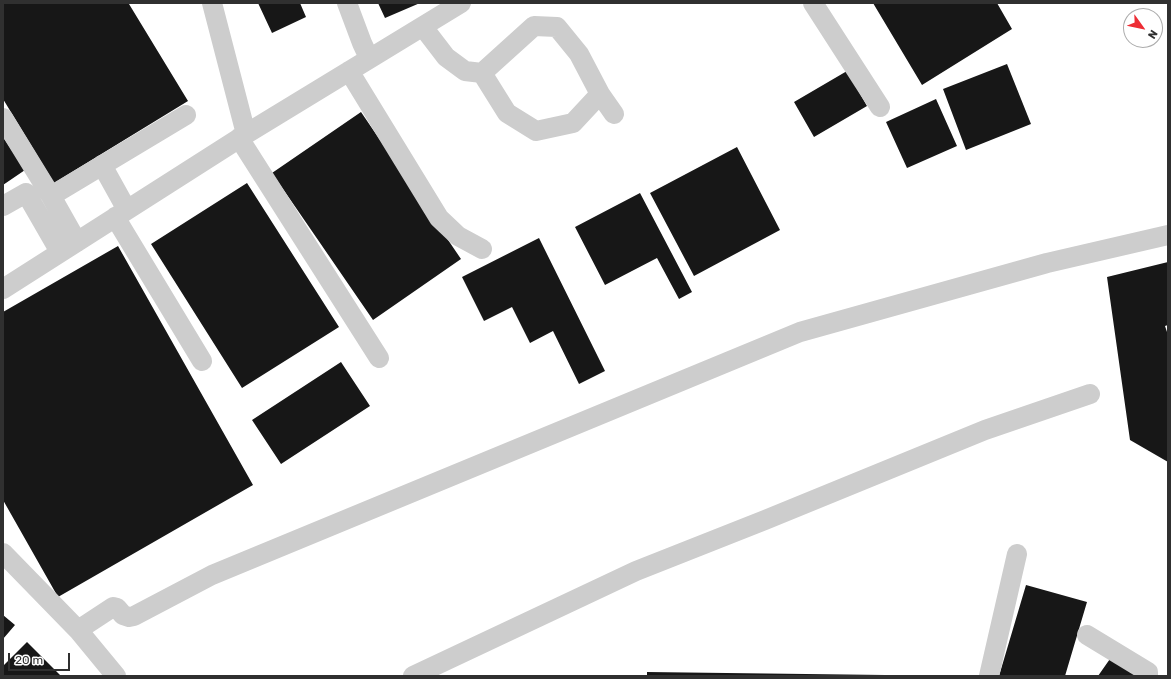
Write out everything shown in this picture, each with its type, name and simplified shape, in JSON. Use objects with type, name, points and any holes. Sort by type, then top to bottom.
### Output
[{"type":"street","points":[[212,3],[242,136],[379,358]]},
{"type":"street","points":[[347,3],[369,58]]},
{"type":"street","points":[[3,290],[242,136],[461,3]]},
{"type":"street","points":[[813,3],[880,107]]},
{"type":"street","points":[[423,27],[446,57],[465,71],[482,73],[534,26],[557,27],[579,54],[600,94],[614,114]]},
{"type":"street","points":[[348,71],[439,218],[458,236],[482,249]]},
{"type":"street","points":[[482,73],[507,113],[536,131],[573,122],[600,94]]},
{"type":"street","points":[[51,196],[186,115]]},
{"type":"street","points":[[3,118],[51,196],[77,242]]},
{"type":"street","points":[[102,166],[121,213],[202,360]]},
{"type":"street","points":[[3,206],[26,193],[60,252]]},
{"type":"street","points":[[78,630],[113,607],[117,608],[123,615],[129,617],[134,616],[212,575],[800,332],[1047,263],[1168,235]]},
{"type":"street","points":[[413,676],[636,571],[985,430],[1090,394]]},
{"type":"street","points":[[3,553],[78,630],[116,676]]},
{"type":"street","points":[[989,676],[1017,554]]},
{"type":"street","points":[[1087,635],[1148,672],[1148,676]]},
{"type":"building","points":[[3,3],[131,3],[129,4],[188,101],[54,183],[3,99]]},
{"type":"building","points":[[258,3],[300,3],[306,17],[272,33]]},
{"type":"building","points":[[378,3],[420,3],[385,18]]},
{"type":"building","points":[[873,3],[997,3],[1012,29],[922,85]]},
{"type":"building","points":[[1007,64],[1031,124],[966,150],[943,89]]},
{"type":"building","points":[[847,71],[867,106],[814,137],[794,102]]},
{"type":"building","points":[[936,99],[957,146],[907,168],[886,122]]},
{"type":"building","points":[[361,112],[461,259],[373,320],[272,173]]},
{"type":"building","points":[[3,137],[25,170],[3,185]]},
{"type":"building","points":[[737,147],[780,230],[694,276],[650,193]]},
{"type":"building","points":[[247,183],[339,327],[242,388],[151,244]]},
{"type":"building","points":[[640,193],[692,292],[679,299],[657,258],[605,285],[575,227]]},
{"type":"building","points":[[539,238],[605,371],[579,384],[553,331],[530,343],[512,307],[484,321],[462,277]]},
{"type":"building","points":[[118,246],[253,485],[58,597],[3,500],[3,312]]},
{"type":"building","points":[[1168,262],[1168,325],[1165,326],[1168,335],[1168,462],[1130,440],[1107,277]]},
{"type":"building","points":[[341,362],[370,406],[281,464],[252,420]]},
{"type":"building","points":[[1026,585],[1087,602],[1065,676],[999,676]]},
{"type":"building","points":[[3,615],[15,625],[3,639]]},
{"type":"building","points":[[27,642],[61,676],[5,676],[3,674],[3,666]]},
{"type":"building","points":[[1112,656],[1136,676],[1098,676]]},
{"type":"building","points":[[647,672],[885,675],[885,676],[647,676]]}]
